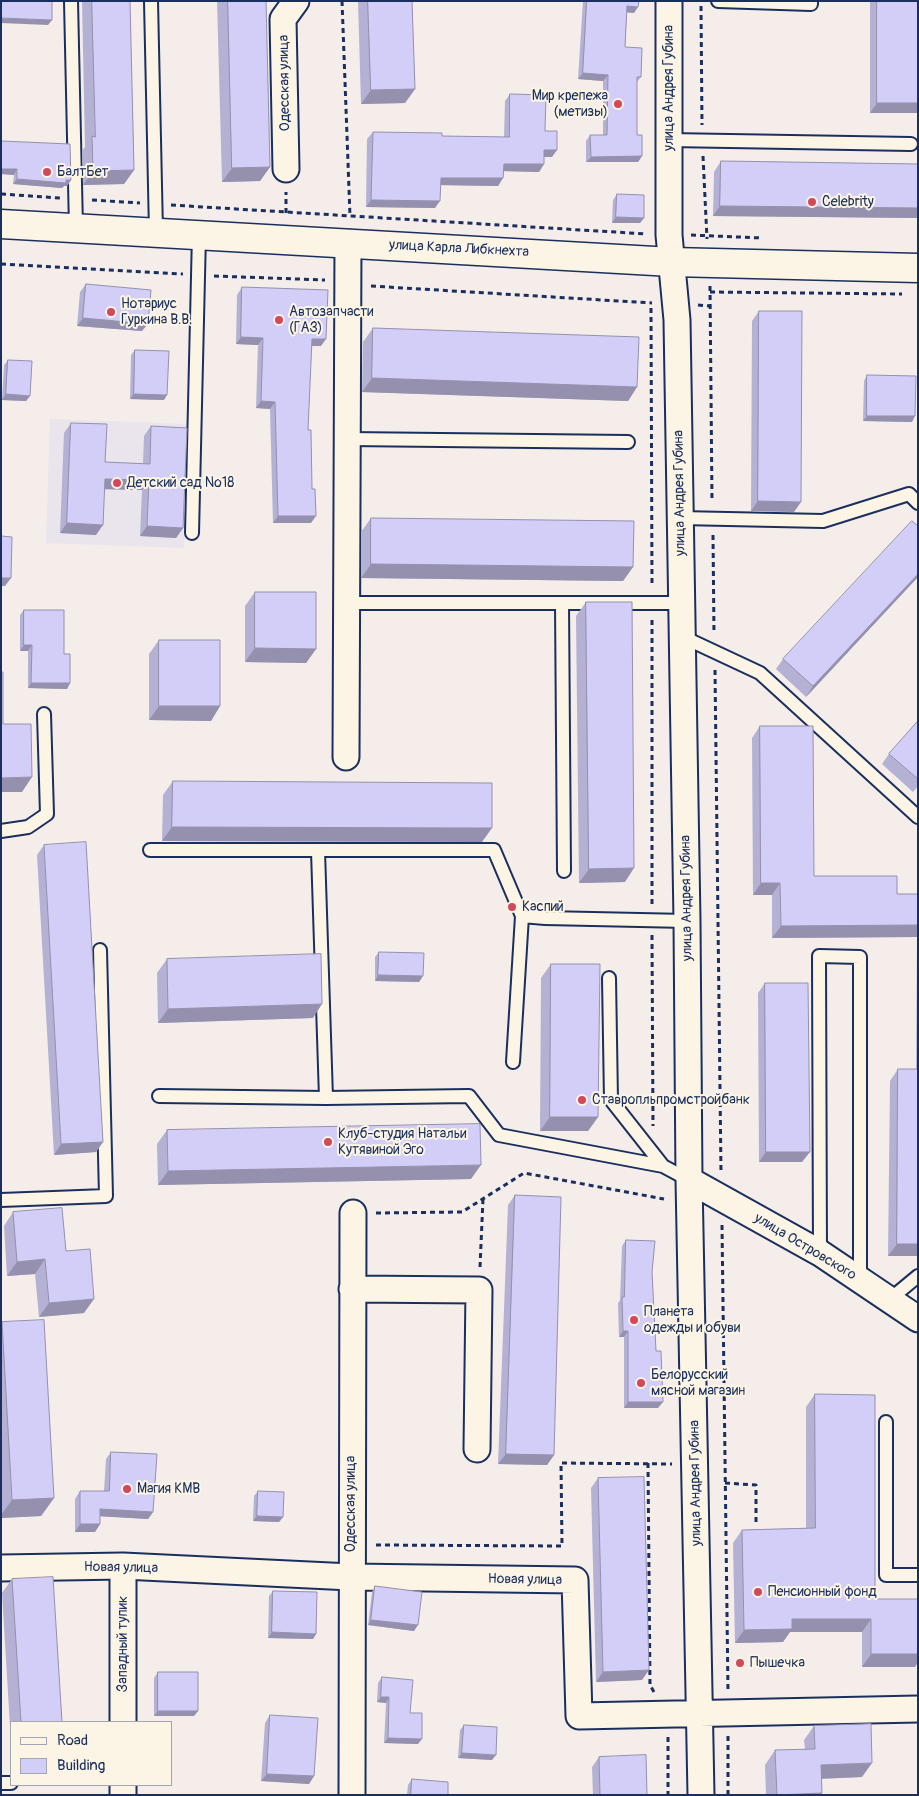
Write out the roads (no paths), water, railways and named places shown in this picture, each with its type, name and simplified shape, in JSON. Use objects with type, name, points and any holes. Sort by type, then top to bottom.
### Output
[{"type":"street","name":"Одесская улица","points":[[286,169],[283,19],[296,1]]},
{"type":"street","name":"улица Андрея Губина","points":[[668,1],[669,140],[656,231],[661,262],[677,304],[687,921],[689,1180],[701,1714],[701,1795]]},
{"type":"street","name":"улица Карла Либкнехта","points":[[1,224],[198,234],[349,229],[661,262],[918,268]]},
{"type":"street","points":[[346,757],[349,229]]},
{"type":"street","name":"улица Островского","points":[[689,1180],[820,1253],[918,1320]]},
{"type":"street","name":"Одесская улица","points":[[352,1795],[353,1213]]},
{"type":"street","points":[[352,1289],[479,1290],[477,1449]]},
{"type":"street","name":"Новая улица","points":[[1,1568],[123,1566],[351,1577],[576,1580],[579,1716],[918,1709]]},
{"type":"street","name":"Западный тупик","points":[[123,1566],[123,1721]]},
{"type":"lane","points":[[71,1],[76,228]]},
{"type":"lane","points":[[151,1],[156,232]]},
{"type":"lane","points":[[668,1],[674,1]]},
{"type":"lane","points":[[718,1],[811,4],[811,1]]},
{"type":"lane","points":[[669,140],[911,144]]},
{"type":"lane","points":[[192,533],[198,234]]},
{"type":"lane","points":[[347,440],[628,442]]},
{"type":"lane","points":[[680,518],[823,521],[909,494],[918,503]]},
{"type":"lane","points":[[347,603],[682,603]]},
{"type":"lane","points":[[562,603],[564,870]]},
{"type":"lane","points":[[683,637],[760,673],[918,818]]},
{"type":"lane","points":[[1,831],[28,827],[47,814],[44,714]]},
{"type":"lane","points":[[150,850],[494,850],[522,916],[513,1062]]},
{"type":"lane","points":[[318,851],[326,1098]]},
{"type":"lane","points":[[522,916],[687,921]]},
{"type":"lane","points":[[1,1200],[106,1196],[100,950]]},
{"type":"lane","points":[[820,1253],[819,956],[860,957],[860,1280]]},
{"type":"lane","points":[[610,978],[611,1100],[663,1166]]},
{"type":"lane","points":[[159,1096],[326,1098],[469,1096],[499,1135],[663,1166],[689,1180]]},
{"type":"lane","points":[[889,1300],[918,1276]]},
{"type":"lane","points":[[886,1422],[886,1574],[918,1575]]},
{"type":"place","name":"Мир крепежа (метизы)","points":[[618,104]]},
{"type":"place","name":"БалтБет","points":[[47,172]]},
{"type":"place","name":"Celebrity","points":[[812,202]]},
{"type":"place","name":"Нотариус Гуркина В.В.","points":[[111,312]]},
{"type":"place","name":"Автозапчасти (ГАЗ)","points":[[279,320]]},
{"type":"place","name":"Детский сад №18","points":[[117,483]]},
{"type":"place","name":"Каспий","points":[[512,907]]},
{"type":"place","name":"Ставропльпромстройбанк","points":[[582,1100]]},
{"type":"place","name":"Клуб-студия Натальи Кутявиной Эго","points":[[328,1142]]},
{"type":"place","name":"Планета одежды и обуви","points":[[634,1320]]},
{"type":"place","name":"Белорусский мясной магазин","points":[[641,1383]]},
{"type":"place","name":"Магия КМВ","points":[[127,1489]]},
{"type":"place","name":"Пенсионный фонд","points":[[758,1592]]},
{"type":"place","name":"Пышечка","points":[[740,1663]]}]
